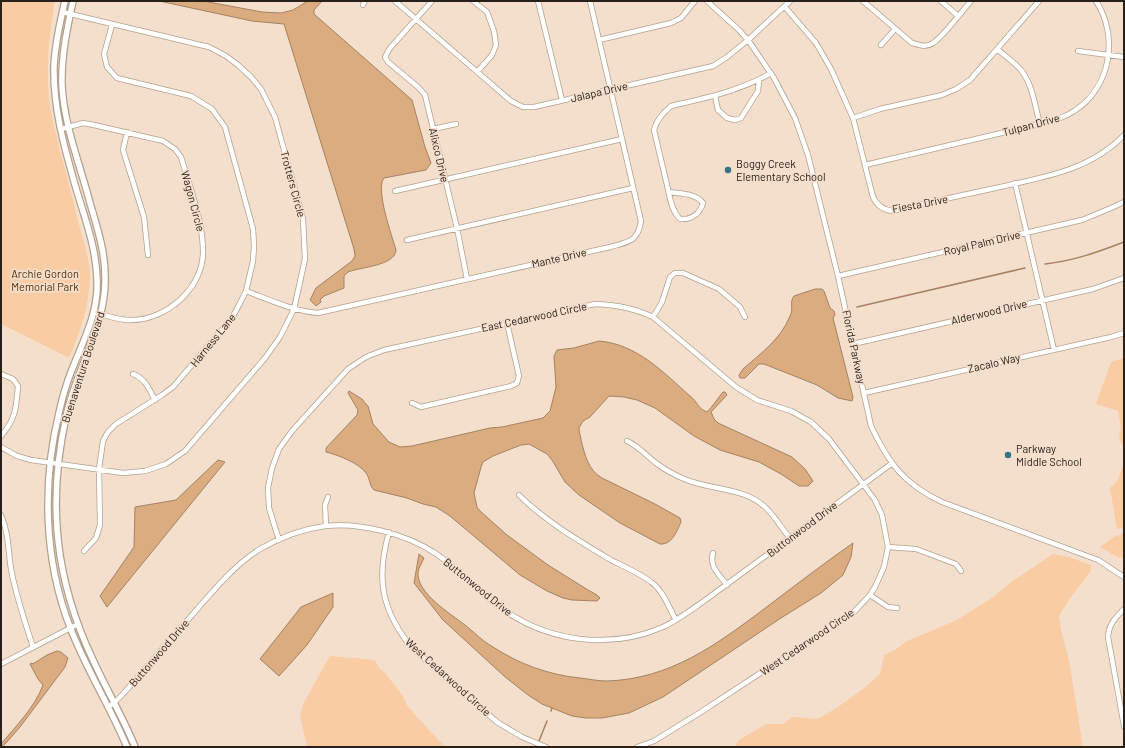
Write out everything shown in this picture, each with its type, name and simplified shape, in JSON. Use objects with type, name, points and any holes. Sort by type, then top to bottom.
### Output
[{"type":"main road","name":"Buenaventura Boulevard","points":[[65,1],[57,37],[54,65],[56,104],[61,128],[96,257],[97,279],[94,312],[86,338],[71,373],[59,412],[50,463],[48,507],[50,546],[58,590],[70,628],[127,747]]},
{"type":"main road","name":"Buenaventura Boulevard","points":[[73,1],[65,39],[62,79],[64,105],[68,127],[97,227],[106,275],[102,315],[77,378],[66,414],[58,463],[56,494],[58,542],[66,588],[78,624],[92,659],[135,747]]},
{"type":"street","name":"Jalapa Drive","points":[[395,1],[511,101],[522,107],[534,107],[713,66],[748,40],[790,1]]},
{"type":"street","points":[[416,19],[432,1]]},
{"type":"street","points":[[474,1],[487,12],[494,30],[496,45],[492,55],[477,72]]},
{"type":"street","points":[[538,1],[562,100]]},
{"type":"street","name":"Mante Drive","points":[[246,291],[303,312],[318,313],[621,244],[634,239],[639,231],[641,221],[590,1]]},
{"type":"street","points":[[599,40],[671,23],[681,18],[695,1]]},
{"type":"street","name":"Florida Parkway","points":[[707,1],[748,40],[771,74],[795,118],[808,155],[838,276],[871,426],[891,464],[922,492],[942,502],[1098,560],[1124,577]]},
{"type":"street","points":[[863,1],[912,43],[922,46],[932,44],[940,38],[971,1]]},
{"type":"street","points":[[941,1],[958,16]]},
{"type":"street","points":[[853,118],[880,109],[942,95],[956,89],[970,80],[1039,1]]},
{"type":"street","name":"Tulpan Drive","points":[[865,165],[1040,124],[1059,119],[1074,111],[1088,99],[1097,88],[1105,73],[1109,55],[1110,46],[1108,28],[1100,6],[1096,1]]},
{"type":"street","name":"Fiesta Drive","points":[[784,7],[816,43],[831,69],[853,118],[873,197],[877,204],[888,210],[893,211],[1071,169],[1087,163],[1107,150],[1124,135]]},
{"type":"street","name":"Trotters Circle","points":[[58,463],[123,473],[145,471],[166,464],[185,451],[265,358],[280,337],[294,309],[304,259],[303,219],[275,118],[261,89],[238,65],[226,56],[209,47],[62,12]]},
{"type":"street","name":"Alixco Drive","points":[[416,19],[390,48],[385,57],[388,62],[425,95],[457,228],[467,279]]},
{"type":"street","name":"Harness Lane","points":[[84,550],[96,538],[100,525],[99,469],[104,441],[108,432],[116,424],[168,391],[227,324],[246,291],[253,261],[254,246],[253,229],[224,127],[212,109],[191,96],[117,78],[107,67],[104,54],[112,25]]},
{"type":"street","points":[[881,45],[895,29]]},
{"type":"street","points":[[997,49],[1018,67],[1026,78],[1031,89],[1040,124]]},
{"type":"street","points":[[1078,51],[1124,57]]},
{"type":"street","points":[[669,192],[700,198],[703,203],[701,210],[685,220],[680,219],[674,212],[669,192],[654,130],[655,125],[664,112],[671,106],[715,96],[771,74]]},
{"type":"street","points":[[715,96],[718,110],[727,118],[735,120],[741,118],[758,91],[759,80]]},
{"type":"street","name":"Wagon Circle","points":[[61,128],[83,123],[163,141],[175,149],[181,157],[202,230],[203,254],[195,282],[186,295],[165,311],[147,318],[131,320],[116,319],[94,312]]},
{"type":"street","points":[[433,129],[456,124]]},
{"type":"street","points":[[127,132],[123,150],[144,218],[148,255]]},
{"type":"street","points":[[395,191],[622,139]]},
{"type":"street","points":[[1015,183],[1054,350]]},
{"type":"street","points":[[407,240],[633,188]]},
{"type":"street","name":"Royal Palm Drive","points":[[838,276],[1082,220],[1124,202]]},
{"type":"street","points":[[653,317],[662,302],[670,277],[675,273],[683,273],[719,290],[740,307],[745,317]]},
{"type":"street","name":"Alderwood Drive","points":[[853,344],[1093,289],[1124,278]]},
{"type":"street","name":"East Cedarwood Circle","points":[[279,540],[269,508],[268,488],[272,468],[279,449],[302,419],[348,368],[366,357],[384,350],[595,304],[616,305],[637,310],[653,317],[736,386],[757,400],[791,411],[811,422],[829,439],[863,484]]},
{"type":"street","points":[[412,403],[421,407],[511,386],[517,383],[520,376],[506,323]]},
{"type":"street","name":"Zacalo Way","points":[[864,393],[1124,333]]},
{"type":"street","points":[[1,374],[13,379],[18,386],[15,413],[10,425],[1,436]]},
{"type":"street","points":[[132,374],[144,380],[155,400]]},
{"type":"street","points":[[627,441],[636,445],[655,462],[684,479],[743,494],[755,500],[767,509],[790,538]]},
{"type":"street","points":[[1,447],[17,456],[31,460],[58,463]]},
{"type":"street","name":"Buttonwood Drive","points":[[108,707],[114,703],[224,579],[245,559],[260,549],[305,530],[326,526],[348,526],[389,532],[417,543],[432,551],[508,613],[531,626],[564,637],[588,640],[618,639],[646,633],[664,627],[676,620],[891,464]]},
{"type":"street","name":"West Cedarwood Circle","points":[[637,747],[654,741],[701,712],[850,614],[870,595],[884,567],[888,547],[882,515],[875,500],[863,484]]},
{"type":"street","points":[[519,495],[527,503],[555,524],[592,549],[652,582],[661,593],[676,620]]},
{"type":"street","points":[[326,526],[325,505],[328,497]]},
{"type":"street","points":[[1,515],[7,533],[13,576],[24,624],[33,647]]},
{"type":"street","name":"West Cedarwood Circle","points":[[389,532],[382,564],[382,579],[384,596],[390,613],[400,632],[411,647],[497,722],[522,738],[546,747]]},
{"type":"street","points":[[888,547],[916,549],[956,564],[961,571]]},
{"type":"street","points":[[713,553],[711,560],[713,566],[726,584]]},
{"type":"street","points":[[870,595],[888,607],[897,608]]},
{"type":"street","points":[[1124,609],[1111,623],[1108,637],[1124,726]]},
{"type":"street","points":[[1,664],[78,624]]},
{"type":"green space","name":"Archie Gordon Memorial Park","points":[[1,1],[55,1],[50,31],[48,62],[50,107],[86,250],[90,276],[84,318],[69,358],[1,324]]},
{"type":"green space","points":[[1124,358],[1124,449],[1119,436],[1121,428],[1118,411],[1096,404],[1111,362]]},
{"type":"green space","points":[[1124,462],[1124,527],[1117,529],[1110,488],[1118,480]]},
{"type":"green space","points":[[1124,533],[1124,557],[1119,558],[1100,547],[1114,537]]},
{"type":"green space","points":[[1053,554],[1069,557],[1091,565],[1091,571],[1070,598],[1059,616],[1069,660],[1083,747],[734,747],[739,740],[766,724],[784,724],[792,717],[818,719],[838,707],[863,689],[880,674],[884,655],[895,650],[907,641],[955,621],[992,598],[1014,580]]},
{"type":"green space","points":[[330,656],[375,660],[379,668],[386,674],[402,695],[408,707],[445,747],[307,747],[300,716],[303,704]]},
{"type":"shaded area","points":[[159,1],[203,1],[262,12],[281,13],[293,10],[308,1],[322,1],[314,10],[314,14],[412,100],[431,163],[426,170],[384,178],[382,184],[383,202],[396,250],[390,259],[384,263],[348,272],[344,276],[344,288],[324,296],[320,300],[321,302],[316,306],[310,300],[316,288],[352,261],[355,256],[284,24],[252,21]]},
{"type":"shaded area","points":[[815,289],[822,289],[824,291],[830,308],[834,311],[835,315],[833,318],[853,397],[852,401],[838,398],[817,385],[764,364],[759,364],[745,378],[740,378],[739,375],[743,369],[770,345],[781,332],[792,311],[792,301],[794,296]]},
{"type":"shaded area","points":[[599,341],[613,343],[626,348],[649,361],[693,398],[701,409],[707,412],[723,392],[725,392],[727,395],[711,412],[714,419],[718,423],[792,457],[805,469],[813,481],[808,486],[799,486],[759,462],[720,450],[694,436],[655,408],[637,400],[609,396],[590,417],[583,421],[579,428],[588,462],[597,475],[680,518],[681,522],[671,540],[664,544],[660,544],[620,523],[579,495],[565,482],[547,454],[529,444],[521,445],[493,456],[483,462],[474,493],[477,507],[480,511],[507,535],[548,565],[600,598],[597,601],[572,600],[547,591],[520,575],[450,516],[436,507],[374,490],[363,469],[342,457],[326,452],[326,448],[357,415],[358,410],[348,393],[349,391],[362,399],[368,406],[373,424],[389,442],[400,447],[412,446],[490,428],[502,427],[543,418],[550,411],[556,387],[554,356],[557,350],[574,348]]},
{"type":"shaded area","points":[[218,460],[225,462],[107,607],[100,596],[134,547],[135,507],[176,500]]},
{"type":"shaded area","points":[[853,543],[851,557],[843,575],[821,593],[663,697],[629,713],[602,718],[572,716],[542,704],[528,695],[504,676],[443,620],[414,583],[419,554],[424,558],[418,572],[419,580],[428,595],[443,609],[489,645],[513,659],[535,668],[568,677],[607,681],[630,679],[672,667],[710,647]]},
{"type":"shaded area","points":[[333,593],[333,607],[307,645],[279,676],[260,659],[301,607]]},
{"type":"shaded area","points":[[57,651],[61,652],[68,658],[65,667],[20,727],[1,747],[1,744],[30,709],[43,685],[30,664],[33,664],[47,655]]},
{"type":"waterway","points":[[1045,264],[1095,253],[1124,242]]},
{"type":"waterway","points":[[857,307],[1025,268]]},
{"type":"waterway","points":[[539,741],[547,721]]},
{"type":"place","name":"Boggy Creek Elementary School","points":[[728,170]]},
{"type":"place","name":"Parkway Middle School","points":[[1008,455]]}]
